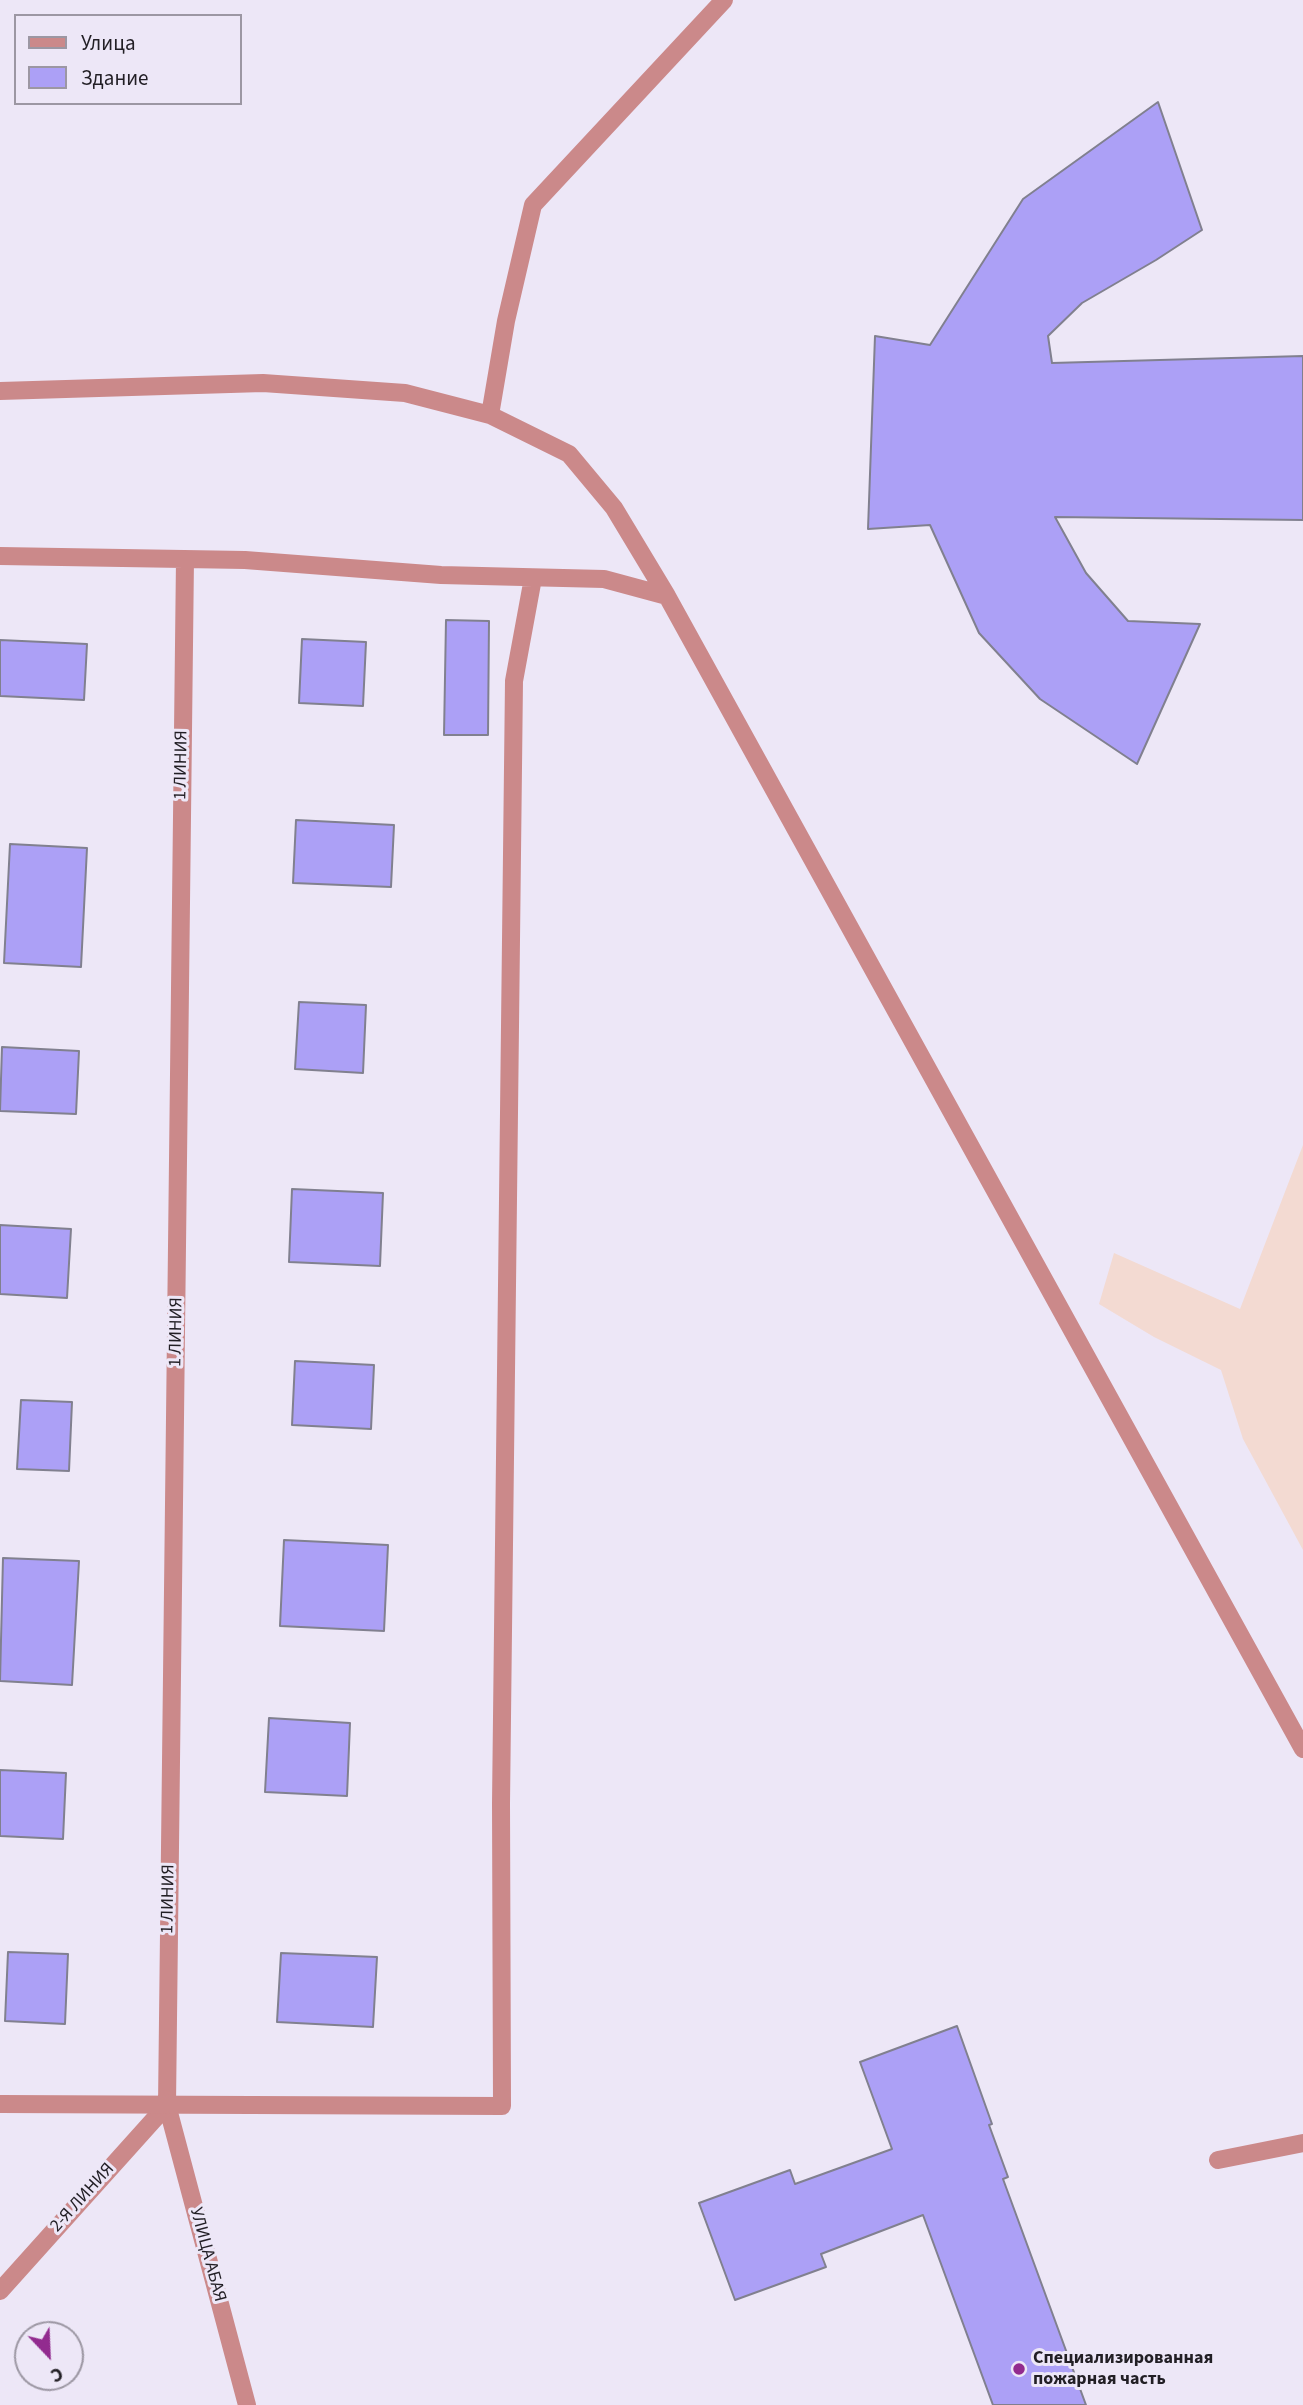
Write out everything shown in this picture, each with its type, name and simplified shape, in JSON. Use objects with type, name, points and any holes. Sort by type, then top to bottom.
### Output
[{"type":"street","points":[[490,415],[506,321],[533,205],[724,0]]},
{"type":"street","points":[[0,391],[263,383],[405,393],[490,415],[569,454],[614,508],[667,596],[1303,1749]]},
{"type":"street","points":[[0,556],[245,560],[441,575],[604,579],[667,596]]},
{"type":"street","name":"1 ЛИНИЯ","points":[[167,2105],[185,559]]},
{"type":"street","points":[[0,2104],[502,2106],[501,1802],[514,681],[533,578]]},
{"type":"street","name":"2-Я ЛИНИЯ","points":[[0,2291],[167,2105]]},
{"type":"street","name":"УЛИЦА АБАЯ","points":[[167,2105],[247,2405]]},
{"type":"street","points":[[1218,2160],[1303,2143]]},
{"type":"shaded area","points":[[1303,1145],[1303,1550],[1243,1439],[1221,1370],[1154,1337],[1099,1304],[1114,1253],[1240,1309]]},
{"type":"building","points":[[1158,102],[1202,230],[1082,303],[1048,336],[1052,363],[1303,356],[1303,520],[1055,517],[1086,573],[1128,621],[1200,624],[1137,764],[1040,699],[979,633],[930,525],[868,529],[875,336],[930,345],[1023,199]]},
{"type":"building","points":[[446,620],[489,621],[488,735],[444,735]]},
{"type":"building","points":[[302,639],[366,642],[363,706],[299,703]]},
{"type":"building","points":[[0,640],[87,644],[84,700],[0,696]]},
{"type":"building","points":[[296,820],[394,825],[391,887],[293,883]]},
{"type":"building","points":[[10,844],[87,848],[81,967],[4,963]]},
{"type":"building","points":[[299,1002],[366,1005],[363,1073],[295,1069]]},
{"type":"building","points":[[2,1047],[79,1051],[76,1114],[0,1111]]},
{"type":"building","points":[[292,1189],[383,1193],[380,1266],[289,1262]]},
{"type":"building","points":[[0,1225],[71,1229],[67,1298],[0,1294]]},
{"type":"building","points":[[295,1361],[374,1365],[371,1429],[292,1425]]},
{"type":"building","points":[[21,1400],[72,1402],[69,1471],[17,1469]]},
{"type":"building","points":[[284,1540],[388,1545],[384,1631],[280,1626]]},
{"type":"building","points":[[3,1558],[79,1561],[72,1685],[0,1681]]},
{"type":"building","points":[[269,1718],[350,1723],[347,1796],[265,1792]]},
{"type":"building","points":[[0,1770],[66,1773],[63,1839],[0,1836]]},
{"type":"building","points":[[8,1952],[68,1954],[65,2024],[5,2021]]},
{"type":"building","points":[[281,1953],[377,1957],[373,2027],[277,2022]]},
{"type":"building","name":"Специализированная пожарная часть","points":[[957,2026],[1008,2177],[1003,2179],[1086,2405],[993,2405],[923,2215],[821,2254],[826,2267],[735,2300],[699,2203],[790,2170],[795,2184],[892,2149],[860,2062]]},
{"type":"place","name":"Специализированная пожарная часть","points":[[1019,2369]]}]
